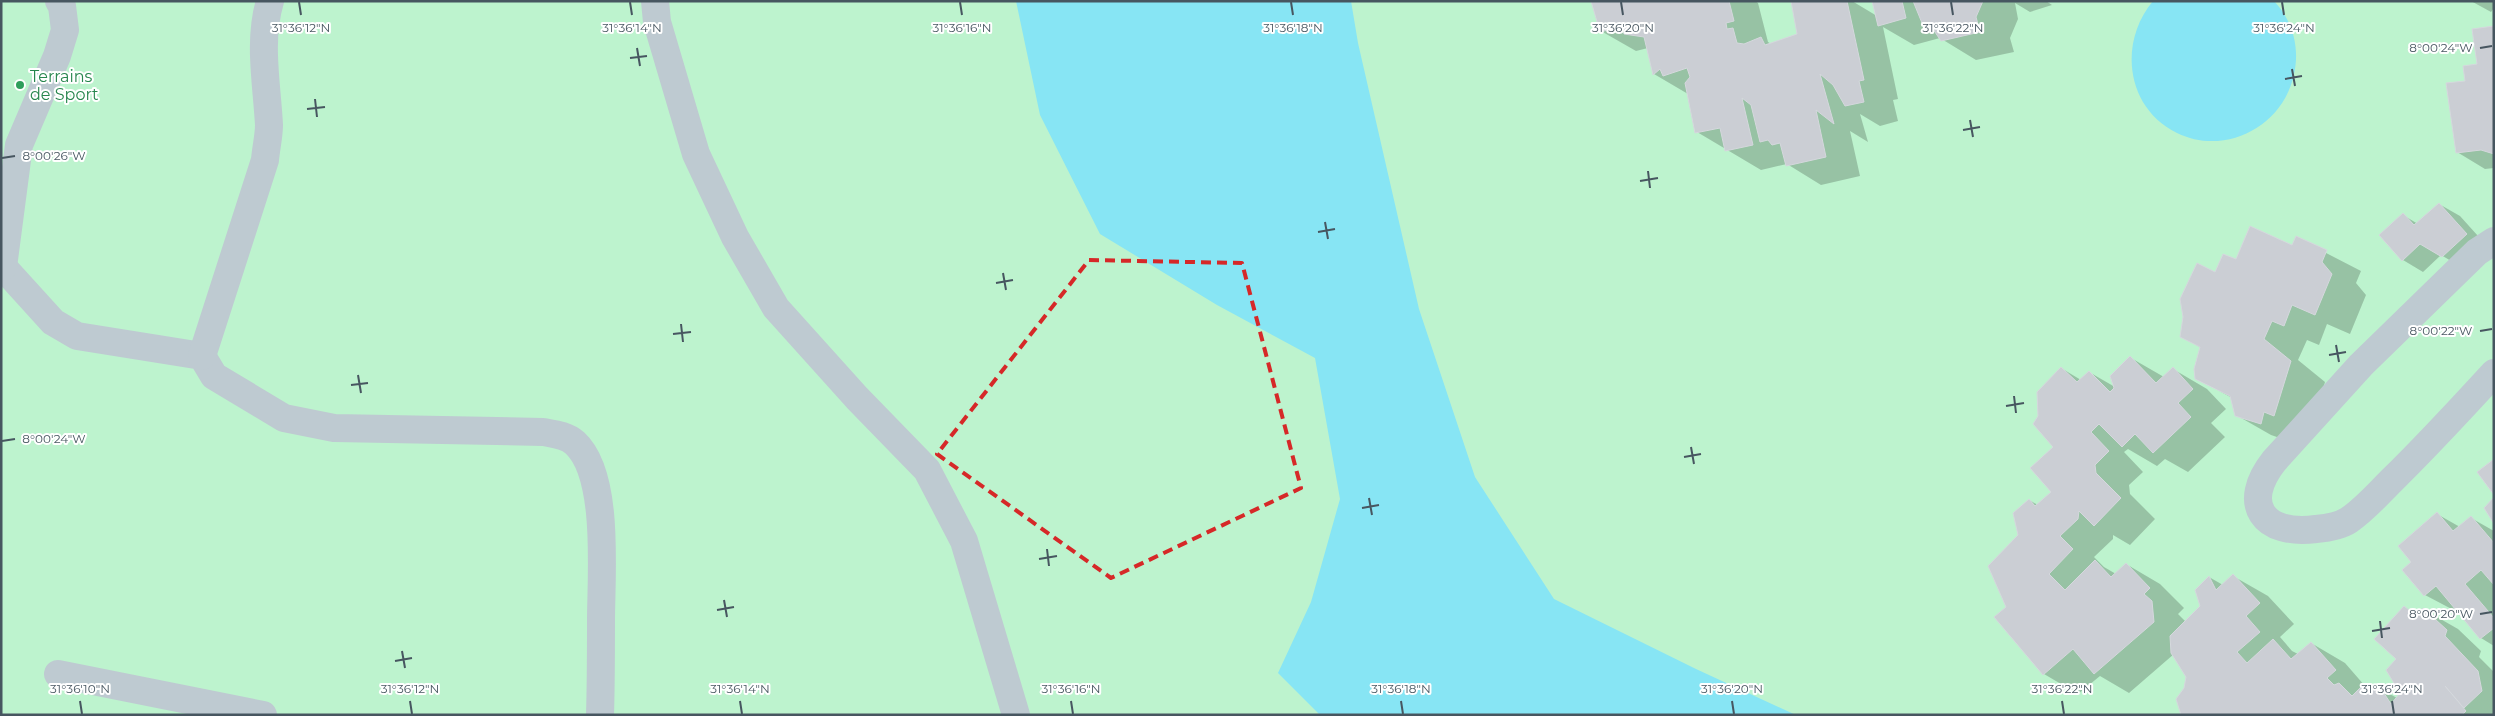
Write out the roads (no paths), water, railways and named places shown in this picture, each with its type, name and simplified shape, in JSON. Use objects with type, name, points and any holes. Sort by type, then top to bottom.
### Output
[{"type":"street","points":[[59,1],[62,6],[65,30],[57,56],[19,145],[2,267],[53,322],[77,336],[202,356]]},
{"type":"street","points":[[270,1],[266,14],[265,71],[269,127],[265,160],[202,356],[214,376],[284,418],[334,428],[543,432],[567,437],[576,444],[584,454],[591,473],[598,502],[602,537],[600,715]]},
{"type":"street","points":[[655,1],[657,22],[696,154],[735,237],[776,308],[857,398],[927,470],[964,541],[1016,715]]},
{"type":"street","points":[[2494,240],[2477,252],[2361,365],[2274,461],[2264,474],[2257,494],[2258,505],[2262,514],[2268,522],[2284,529],[2308,530],[2329,527],[2348,521],[2427,446],[2494,373]]},
{"type":"street","points":[[58,674],[264,715]]},
{"type":"water","points":[[1016,1],[1351,1],[1358,43],[1419,309],[1475,477],[1554,599],[1696,669],[1796,715],[1320,715],[1278,673],[1311,602],[1340,499],[1315,358],[1217,305],[1100,234],[1040,115]]},
{"type":"water","points":[[2153,1],[2274,1],[2281,9],[2290,26],[2295,45],[2296,64],[2288,92],[2278,108],[2266,121],[2250,132],[2233,138],[2215,141],[2196,139],[2177,133],[2160,122],[2147,108],[2138,91],[2133,73],[2132,55],[2135,36],[2142,18]]},
{"type":"place","name":"Terrains de Sport","points":[[20,85]]}]
